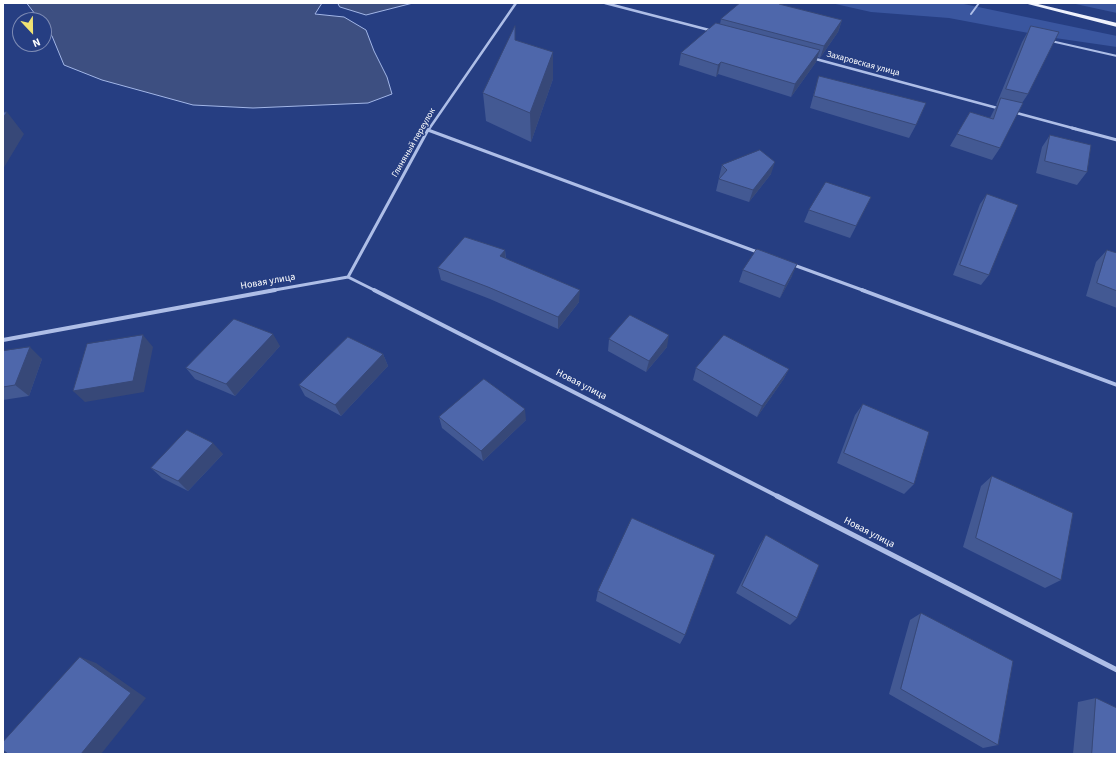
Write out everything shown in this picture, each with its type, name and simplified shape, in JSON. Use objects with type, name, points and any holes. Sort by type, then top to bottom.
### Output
[{"type":"main road","points":[[1027,3],[1117,25]]},
{"type":"street","name":"Глиняный переулок","points":[[348,277],[428,130],[516,3]]},
{"type":"street","points":[[605,3],[716,32]]},
{"type":"street","name":"Захаровская улица","points":[[806,56],[1003,110]]},
{"type":"street","points":[[1011,112],[1117,140]]},
{"type":"street","points":[[428,130],[765,254]]},
{"type":"street","points":[[788,262],[1117,385]]},
{"type":"street","name":"Новая улица","points":[[3,340],[348,277],[1117,670]]},
{"type":"lane","points":[[971,14],[979,3]]},
{"type":"lane","points":[[1044,39],[1117,56]]},
{"type":"shaded area","points":[[27,3],[322,3],[315,14],[344,17],[366,30],[374,51],[387,77],[392,94],[368,103],[253,108],[193,105],[102,80],[64,65],[52,36],[52,12],[34,12]]},
{"type":"shaded area","points":[[338,3],[413,3],[366,15],[340,7]]},
{"type":"shaded area","points":[[831,3],[959,3],[1117,36],[1117,47],[1055,38],[949,18],[871,12]]},
{"type":"shaded area","points":[[1071,3],[1117,3],[1117,13]]},
{"type":"building","points":[[740,3],[780,3],[779,4],[842,20],[824,46],[721,19]]},
{"type":"building","points":[[716,23],[820,50],[795,84],[721,62],[718,65],[681,53]]},
{"type":"building","points":[[515,26],[515,40],[553,52],[530,113],[483,93]]},
{"type":"building","points":[[1031,26],[1059,32],[1028,94],[1006,89]]},
{"type":"building","points":[[819,76],[926,103],[916,125],[814,96]]},
{"type":"building","points":[[1001,98],[1023,103],[1000,148],[957,134],[970,112],[993,119]]},
{"type":"building","points":[[3,112],[7,112],[3,118]]},
{"type":"building","points":[[1050,135],[1091,145],[1087,172],[1045,161]]},
{"type":"building","points":[[760,150],[775,162],[753,190],[719,179],[727,170],[722,165]]},
{"type":"building","points":[[826,182],[871,197],[856,226],[809,210]]},
{"type":"building","points":[[987,194],[1018,205],[989,275],[960,265]]},
{"type":"building","points":[[465,237],[505,250],[500,256],[580,290],[558,317],[488,287],[438,268]]},
{"type":"building","points":[[757,249],[797,264],[785,286],[743,270]]},
{"type":"building","points":[[1107,250],[1117,253],[1117,291],[1097,283]]},
{"type":"building","points":[[630,315],[669,335],[649,361],[609,339]]},
{"type":"building","points":[[234,319],[273,334],[226,384],[186,368]]},
{"type":"building","points":[[143,335],[133,381],[73,391],[87,344]]},
{"type":"building","points":[[724,335],[789,369],[762,406],[696,368]]},
{"type":"building","points":[[348,337],[383,354],[335,405],[299,385]]},
{"type":"building","points":[[30,347],[15,385],[3,387],[3,351]]},
{"type":"building","points":[[484,379],[525,409],[481,451],[439,417]]},
{"type":"building","points":[[863,404],[929,432],[914,484],[844,453]]},
{"type":"building","points":[[187,430],[213,443],[178,481],[151,468]]},
{"type":"building","points":[[992,476],[1073,513],[1061,580],[976,538]]},
{"type":"building","points":[[632,518],[715,555],[685,635],[598,591]]},
{"type":"building","points":[[766,535],[819,565],[797,618],[742,586]]},
{"type":"building","points":[[921,613],[1013,661],[998,745],[901,689]]},
{"type":"building","points":[[80,657],[131,693],[81,754],[8,754],[3,750],[3,742]]},
{"type":"building","points":[[1096,698],[1117,708],[1117,754],[1092,754]]}]
